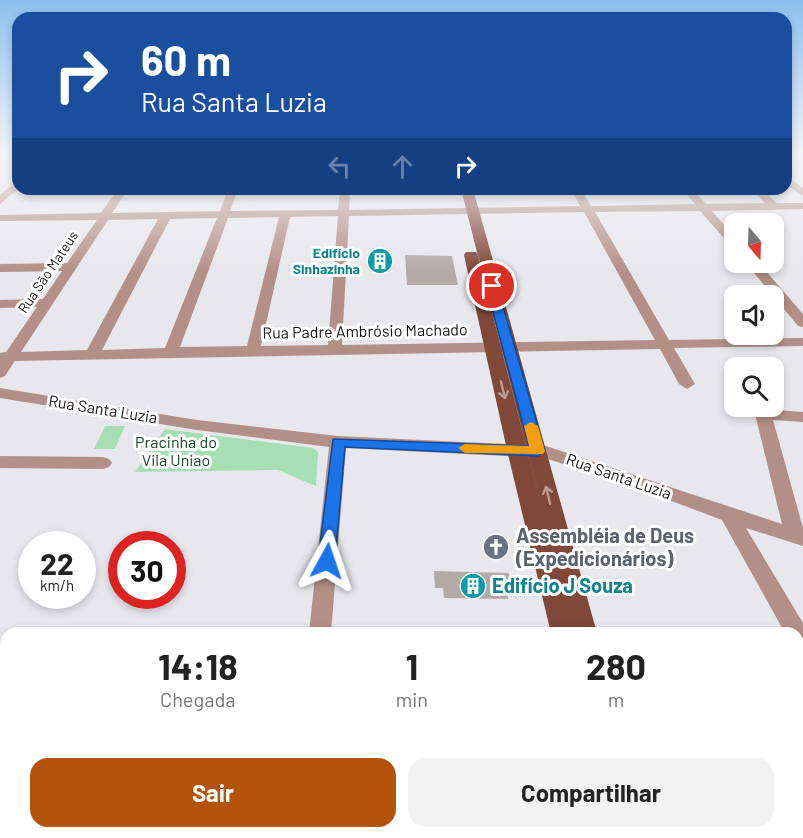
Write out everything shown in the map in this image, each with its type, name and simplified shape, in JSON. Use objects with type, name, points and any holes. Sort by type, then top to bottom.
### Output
[{"type":"main road","points":[[458,195],[467,210]]},
{"type":"main road","points":[[467,195],[467,210],[500,347],[516,450],[561,627]]},
{"type":"main road","points":[[500,347],[538,451],[583,627]]},
{"type":"street","name":"Rua São Mateus","points":[[0,373],[5,357],[46,303],[119,195]]},
{"type":"street","points":[[171,352],[231,195]]},
{"type":"street","points":[[335,349],[345,195]]},
{"type":"street","points":[[580,195],[687,384]]},
{"type":"street","points":[[692,195],[724,231]]},
{"type":"street","points":[[762,195],[774,206]]},
{"type":"street","points":[[0,218],[803,206]]},
{"type":"street","points":[[253,350],[285,214]]},
{"type":"street","points":[[93,353],[166,215]]},
{"type":"street","points":[[0,268],[70,267]]},
{"type":"street","points":[[760,273],[803,323]]},
{"type":"street","points":[[0,304],[46,303]]},
{"type":"street","name":"Rua Padre Ambrósio Machado","points":[[5,357],[93,353],[803,342]]},
{"type":"street","name":"Rua Santa Luzia","points":[[0,393],[197,425],[338,442],[538,451],[598,467],[729,515],[799,536]]},
{"type":"street","points":[[799,536],[763,414],[803,417]]},
{"type":"street","points":[[321,627],[338,442]]},
{"type":"street","points":[[0,462],[103,463]]},
{"type":"street","points":[[729,515],[793,627]]},
{"type":"green space","points":[[105,426],[125,426],[115,449],[94,449]]},
{"type":"green space","name":"Pracinha do Vila Uniao","points":[[165,429],[313,448],[318,452],[316,486],[278,470],[135,472]]},
{"type":"building","points":[[405,255],[452,256],[458,285],[407,285]]},
{"type":"building","name":"Edifício J Souza","points":[[434,571],[509,573],[511,588],[507,588],[508,599],[444,598],[443,588],[435,588]]},
{"type":"slow traffic","points":[[465,448],[538,451],[531,426]]},
{"type":"place","name":"Edifício Sinhazinha","points":[[380,261]]},
{"type":"place","name":"Assembléia de Deus (Expedicionários)","points":[[496,547]]},
{"type":"place","name":"Edifício J Souza","points":[[473,586]]},
{"type":"route","points":[[327,561],[338,442],[538,451],[492,286]]}]
